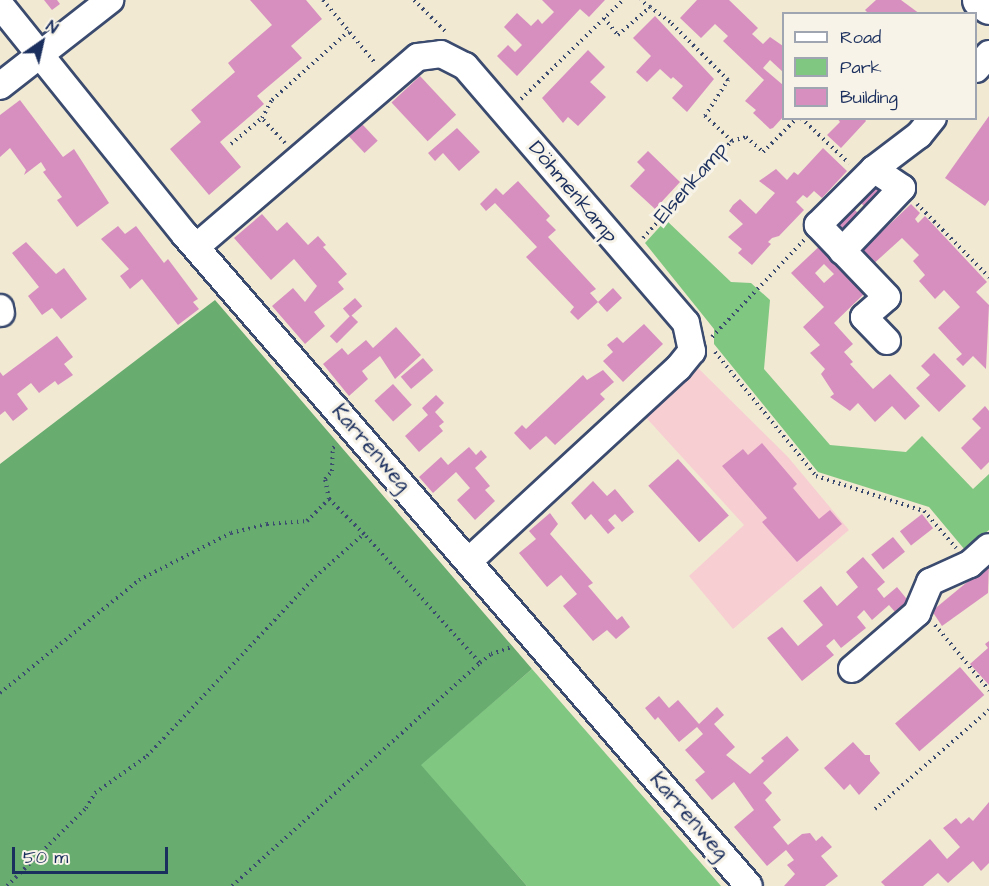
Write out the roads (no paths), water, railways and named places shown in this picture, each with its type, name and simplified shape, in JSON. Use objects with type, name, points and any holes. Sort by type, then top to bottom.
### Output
[{"type":"main road","points":[[979,0],[989,8]]},
{"type":"street","points":[[0,86],[110,0]]},
{"type":"street","name":"Karrenweg","points":[[0,4],[196,247],[749,886]]},
{"type":"street","name":"Döhmenkamp","points":[[196,247],[418,57],[441,54],[465,66],[686,323],[692,351],[469,561]]},
{"type":"street","points":[[977,67],[989,54]]},
{"type":"street","points":[[887,341],[864,317],[887,297],[818,225],[869,173],[926,127]]},
{"type":"street","points":[[842,251],[902,188],[869,173]]},
{"type":"street","points":[[852,669],[917,613],[930,582],[970,564],[989,547]]}]
